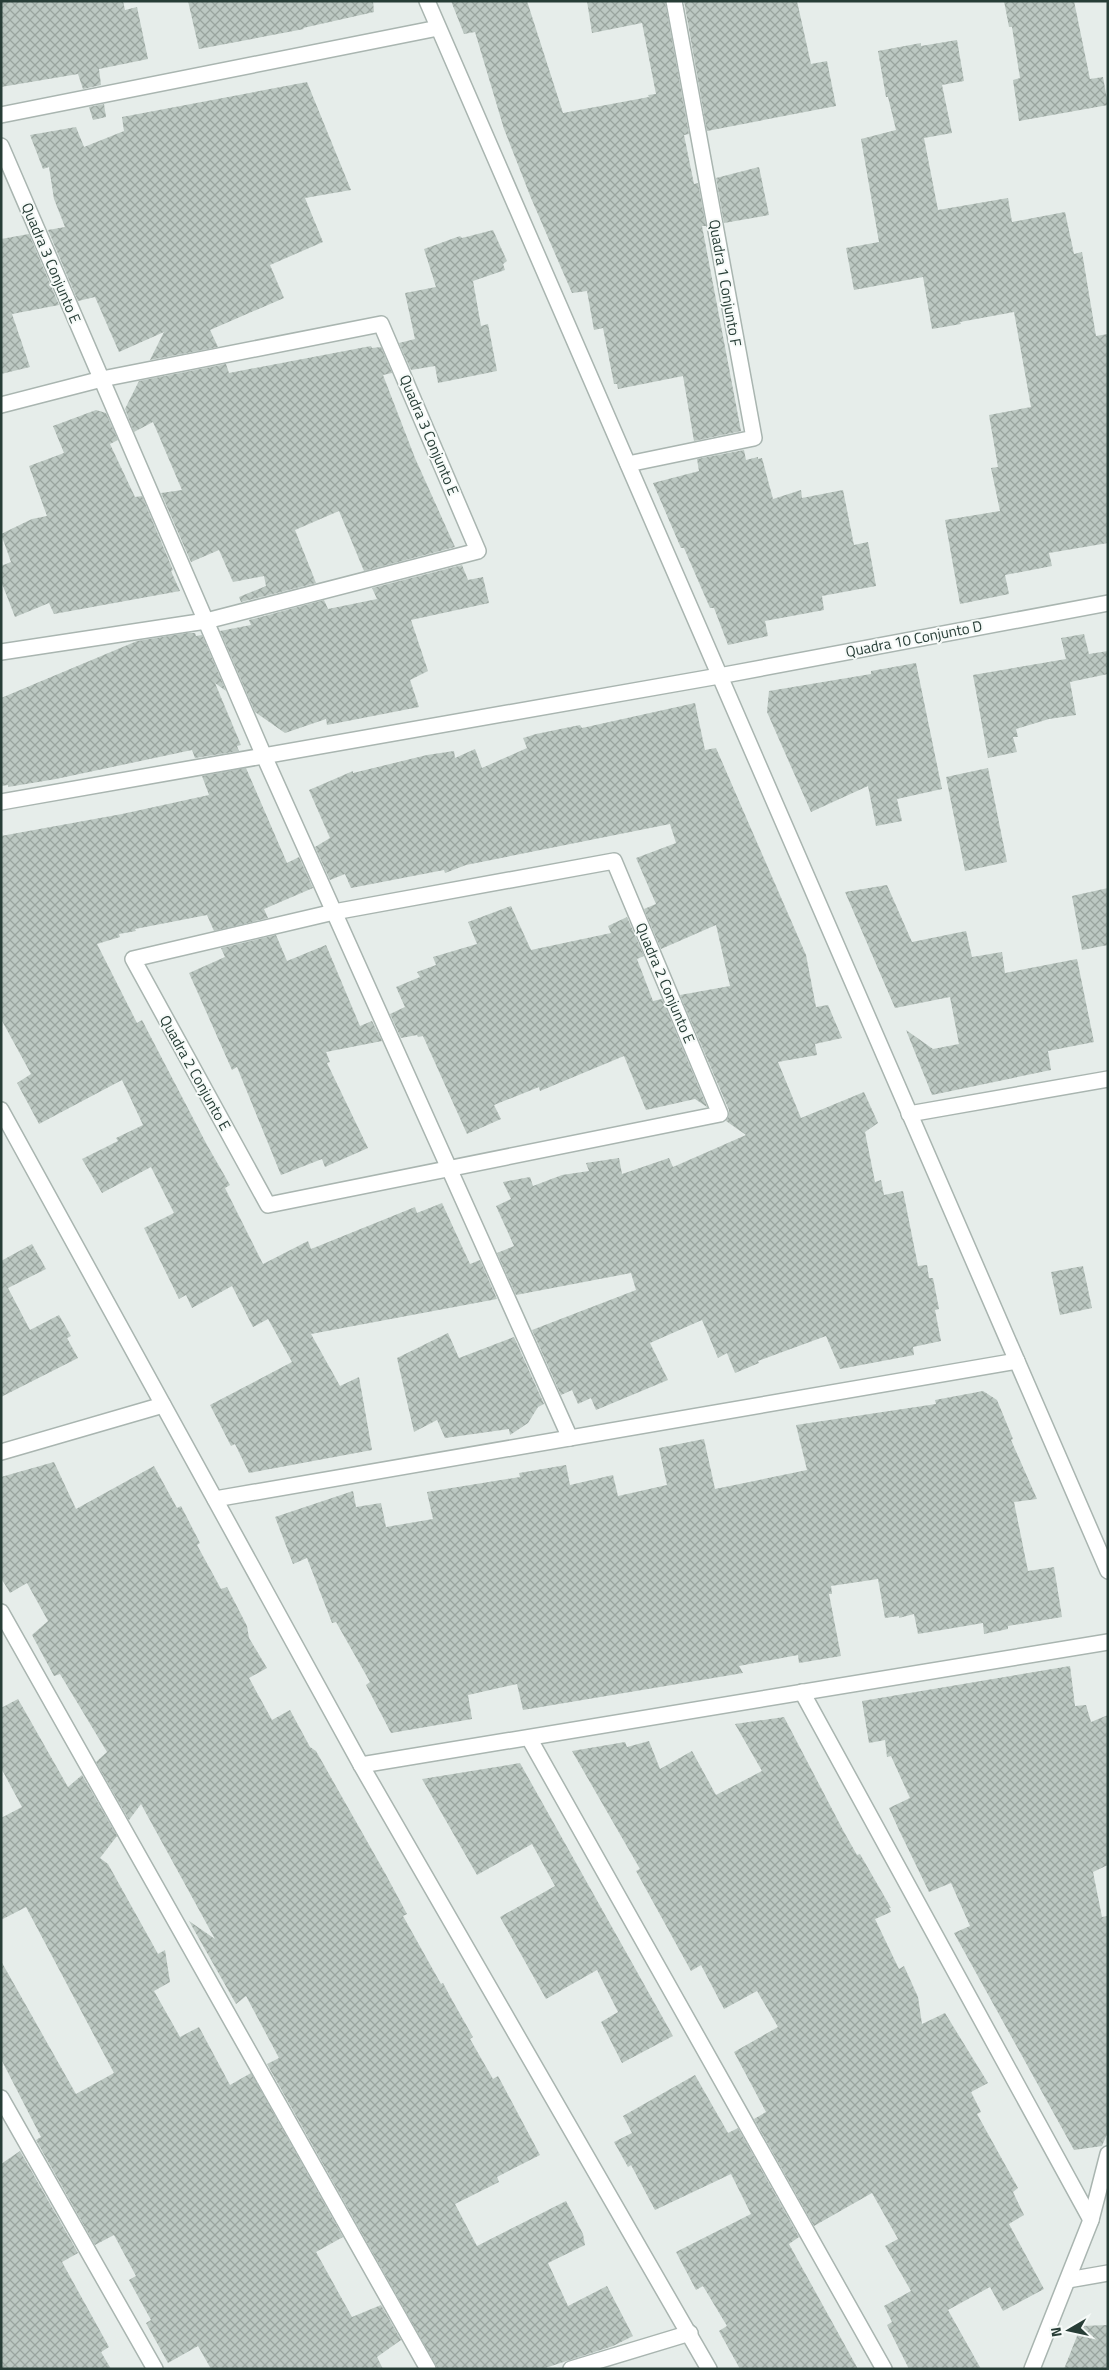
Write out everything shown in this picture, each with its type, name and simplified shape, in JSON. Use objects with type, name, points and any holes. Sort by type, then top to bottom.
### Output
[{"type":"street","points":[[427,1],[1017,1361],[1106,1561]]},
{"type":"street","name":"Quadra 1 Conjunto F","points":[[628,464],[754,438],[674,1]]},
{"type":"street","points":[[1,115],[438,28]]},
{"type":"street","name":"Quadra 3 Conjunto E","points":[[1,146],[264,756]]},
{"type":"street","name":"Quadra 3 Conjunto E","points":[[1,405],[102,380],[381,324],[478,551],[206,621],[1,652]]},
{"type":"street","name":"Quadra 10 Conjunto D","points":[[1,802],[719,676],[1108,603]]},
{"type":"street","points":[[264,756],[570,1438]]},
{"type":"street","name":"Quadra 2 Conjunto E","points":[[614,862],[720,1114],[450,1170],[268,1205],[133,959],[334,912],[614,862]]},
{"type":"street","points":[[910,1114],[1108,1079]]},
{"type":"street","points":[[1,1110],[362,1765],[709,2369]]},
{"type":"street","points":[[215,1499],[1017,1361]]},
{"type":"street","points":[[1,1452],[163,1405]]},
{"type":"street","points":[[1,1612],[428,2369]]},
{"type":"street","points":[[362,1765],[1108,1642]]},
{"type":"street","points":[[802,1692],[1091,2220]]},
{"type":"street","points":[[529,1738],[884,2369]]},
{"type":"street","points":[[1,2098],[155,2369]]},
{"type":"street","points":[[1032,2369],[1091,2220],[1108,2154]]},
{"type":"street","points":[[1068,2280],[1108,2272]]},
{"type":"street","points":[[571,2369],[690,2333]]},
{"type":"building","points":[[1,1],[123,1],[125,10],[137,7],[148,59],[99,69],[101,85],[83,89],[78,74],[1,87]]},
{"type":"building","points":[[188,1],[373,1],[374,12],[304,29],[199,49]]},
{"type":"building","points":[[451,1],[527,1],[563,113],[649,97],[648,95],[656,94],[642,23],[592,33],[587,1],[665,1],[689,134],[684,135],[694,184],[698,183],[706,226],[702,226],[741,431],[694,441],[683,376],[618,389],[617,384],[614,384],[603,328],[594,330],[587,291],[572,293],[504,129],[475,32],[464,34]]},
{"type":"building","points":[[684,1],[797,1],[811,64],[827,61],[836,106],[707,131]]},
{"type":"building","points":[[1004,1],[1074,1],[1090,79],[1103,77],[1108,105],[1019,121],[1013,80],[1020,78],[1012,27],[1009,27]]},
{"type":"building","points":[[957,40],[964,81],[942,85],[952,133],[924,138],[938,210],[1008,198],[1012,222],[1065,212],[1074,254],[1082,252],[1096,336],[1108,334],[1108,543],[1049,553],[1052,566],[1005,575],[1009,594],[960,604],[945,520],[1000,511],[991,468],[998,467],[989,415],[1031,407],[1014,312],[932,329],[923,277],[854,290],[846,248],[879,242],[861,139],[896,130],[888,97],[886,97],[878,51],[921,43],[921,46]]},
{"type":"building","points":[[307,82],[351,190],[305,198],[323,242],[270,265],[284,298],[210,330],[218,347],[150,360],[164,332],[119,352],[95,297],[78,301],[48,230],[65,227],[54,199],[49,167],[43,169],[30,135],[76,127],[84,147],[124,131],[122,117]]},
{"type":"building","points":[[104,104],[106,117],[93,120],[89,107]]},
{"type":"building","points":[[759,167],[769,215],[724,223],[716,178]]},
{"type":"building","points":[[493,230],[507,261],[503,264],[505,270],[473,281],[481,326],[488,324],[497,371],[438,383],[435,366],[411,370],[399,343],[415,339],[405,293],[436,287],[424,249],[460,236],[462,238]]},
{"type":"building","points":[[29,234],[59,305],[12,314],[30,367],[1,374],[1,239]]},
{"type":"building","points":[[371,346],[372,348],[381,347],[392,373],[383,375],[415,458],[455,547],[364,571],[339,511],[295,530],[316,583],[241,602],[239,597],[266,586],[264,576],[233,582],[219,550],[191,562],[161,493],[182,490],[153,422],[134,432],[125,409],[139,381],[226,364],[229,373]]},
{"type":"building","points":[[96,410],[106,413],[118,440],[110,444],[135,497],[142,496],[180,591],[54,614],[49,603],[15,617],[1,581],[1,566],[11,562],[1,534],[32,519],[47,516],[29,466],[64,453],[53,426]]},
{"type":"building","points":[[744,450],[746,460],[762,458],[773,499],[801,490],[802,498],[843,490],[854,545],[868,542],[876,586],[822,596],[824,610],[765,621],[768,636],[728,645],[714,608],[710,608],[653,483],[699,471],[697,459]]},
{"type":"building","points":[[462,565],[468,580],[483,577],[489,603],[411,620],[428,671],[410,680],[419,707],[327,725],[326,719],[285,733],[255,712],[220,631],[251,625],[249,620],[324,600],[328,609],[377,599],[372,588]]},
{"type":"building","points":[[195,633],[196,636],[202,635],[226,691],[215,683],[241,745],[237,746],[239,751],[195,758],[192,750],[56,779],[8,787],[8,785],[1,786],[1,698],[137,641]]},
{"type":"building","points":[[1084,634],[1089,654],[1108,651],[1108,674],[1070,682],[1076,715],[1049,719],[1016,729],[1018,737],[1013,737],[1017,752],[988,758],[973,675],[1066,659],[1061,638]]},
{"type":"building","points":[[916,663],[942,789],[897,799],[902,821],[876,826],[868,786],[811,812],[767,712],[769,691],[871,674],[871,671]]},
{"type":"building","points":[[695,703],[705,750],[716,748],[806,955],[816,1007],[828,1005],[842,1038],[815,1044],[817,1055],[778,1062],[801,1118],[864,1092],[878,1123],[865,1132],[875,1182],[881,1180],[884,1195],[903,1191],[918,1266],[927,1265],[929,1278],[933,1278],[939,1309],[935,1310],[941,1341],[913,1347],[914,1355],[840,1369],[826,1336],[758,1361],[759,1363],[735,1373],[727,1353],[718,1358],[702,1320],[650,1343],[668,1380],[596,1410],[591,1398],[578,1404],[572,1390],[561,1395],[532,1330],[636,1290],[631,1273],[516,1295],[497,1253],[514,1246],[496,1206],[511,1199],[503,1182],[530,1177],[533,1186],[562,1175],[589,1171],[586,1163],[619,1158],[622,1174],[669,1158],[673,1167],[746,1135],[726,1121],[729,1116],[729,1110],[680,995],[730,986],[716,925],[661,949],[644,909],[656,904],[636,858],[676,843],[670,824],[466,865],[445,873],[444,870],[351,888],[345,874],[330,880],[315,847],[330,838],[309,790],[353,771],[353,773],[427,755],[454,751],[455,758],[475,749],[482,768],[527,748],[523,738],[536,734],[580,725],[582,728]]},
{"type":"building","points":[[246,768],[287,863],[299,857],[313,888],[264,909],[268,918],[214,931],[207,915],[135,929],[136,931],[119,934],[120,937],[97,944],[137,1023],[142,1020],[230,1185],[225,1188],[263,1264],[308,1241],[311,1249],[415,1207],[417,1213],[442,1203],[470,1264],[480,1260],[497,1299],[311,1334],[340,1386],[359,1377],[372,1450],[249,1473],[235,1444],[231,1446],[210,1405],[292,1362],[268,1319],[253,1327],[232,1286],[192,1308],[186,1295],[179,1299],[144,1228],[174,1213],[151,1167],[102,1193],[82,1159],[118,1141],[116,1138],[143,1125],[122,1080],[39,1124],[17,1083],[31,1074],[1,1019],[1,836],[122,814],[209,795],[202,776]]},
{"type":"building","points":[[988,768],[1007,862],[965,871],[946,777]]},
{"type":"building","points":[[887,885],[912,942],[966,931],[972,957],[1002,952],[1005,973],[1077,959],[1094,1042],[1048,1051],[1051,1070],[932,1095],[906,1030],[933,1049],[959,1044],[950,997],[895,1008],[845,892]]},
{"type":"building","points":[[1108,888],[1108,945],[1082,950],[1072,896]]},
{"type":"building","points":[[511,906],[531,950],[611,933],[608,926],[627,917],[644,956],[637,959],[653,1001],[662,999],[707,1107],[695,1099],[646,1110],[624,1056],[540,1091],[539,1087],[494,1105],[501,1119],[467,1134],[423,1036],[418,1037],[417,1035],[401,1038],[390,1014],[405,1007],[396,987],[420,977],[417,972],[436,965],[433,957],[477,944],[468,922]]},
{"type":"building","points":[[276,935],[287,961],[326,945],[360,1026],[372,1021],[382,1041],[326,1052],[330,1062],[327,1063],[368,1148],[325,1167],[322,1159],[281,1175],[237,1067],[232,1070],[189,973],[225,957],[221,948]]},
{"type":"building","points":[[32,1244],[46,1269],[8,1288],[30,1330],[59,1315],[71,1336],[67,1338],[78,1358],[1,1397],[1,1261]]},
{"type":"building","points":[[1083,1266],[1092,1308],[1060,1315],[1051,1272]]},
{"type":"building","points":[[448,1333],[459,1358],[514,1337],[544,1404],[538,1407],[528,1423],[510,1435],[509,1429],[445,1438],[437,1420],[414,1432],[397,1358]]},
{"type":"building","points":[[983,1391],[997,1400],[1013,1439],[1011,1440],[1037,1499],[1014,1502],[1028,1571],[1054,1567],[1062,1617],[1008,1626],[1008,1629],[984,1634],[983,1623],[918,1634],[914,1614],[899,1618],[899,1616],[885,1618],[878,1579],[831,1586],[832,1594],[829,1594],[841,1656],[799,1663],[798,1655],[739,1666],[743,1673],[523,1710],[517,1684],[468,1695],[472,1719],[391,1733],[366,1685],[370,1682],[336,1622],[332,1623],[307,1558],[293,1564],[275,1517],[353,1491],[356,1507],[381,1503],[386,1527],[433,1519],[427,1492],[520,1477],[519,1473],[566,1465],[570,1485],[613,1475],[618,1496],[667,1485],[659,1448],[704,1439],[715,1489],[807,1470],[796,1425],[936,1404],[935,1400]]},
{"type":"building","points":[[54,1462],[76,1509],[154,1466],[177,1508],[181,1506],[200,1543],[197,1545],[221,1589],[227,1587],[247,1626],[249,1638],[267,1668],[249,1678],[272,1720],[290,1710],[310,1747],[316,1751],[407,1914],[403,1916],[473,2037],[470,2039],[493,2079],[498,2076],[540,2155],[497,2177],[499,2182],[455,2204],[477,2246],[566,2201],[583,2234],[585,2245],[548,2263],[568,2306],[607,2286],[633,2336],[613,2346],[542,2369],[438,2369],[267,2064],[279,2058],[246,1996],[236,2004],[189,1921],[215,1939],[141,1804],[129,1820],[96,1762],[107,1752],[60,1674],[54,1676],[32,1635],[48,1621],[27,1583],[10,1593],[1,1578],[1,1477]]},
{"type":"building","points":[[1070,1666],[1075,1706],[1086,1705],[1091,1722],[1108,1715],[1108,1865],[1093,1872],[1102,1917],[1108,1916],[1108,2132],[1102,2146],[1074,2150],[954,1933],[970,1926],[951,1883],[929,1892],[899,1830],[889,1808],[910,1798],[891,1756],[887,1757],[885,1740],[869,1743],[862,1701]]},
{"type":"building","points":[[18,1699],[68,1787],[82,1775],[117,1836],[100,1858],[108,1864],[158,1954],[165,1950],[170,1982],[154,1991],[180,2037],[199,2027],[230,2085],[251,2073],[343,2237],[316,2252],[352,2317],[381,2305],[401,2340],[377,2357],[383,2369],[211,2369],[198,2346],[168,2363],[146,2323],[151,2320],[129,2280],[136,2276],[114,2235],[95,2245],[36,2140],[41,2137],[1,2059],[1,1961],[76,2094],[114,2073],[26,1907],[1,1920],[1,1818],[22,1807],[1,1768],[1,1708]]},
{"type":"building","points":[[784,1717],[844,1832],[857,1855],[860,1854],[891,1908],[889,1908],[891,1912],[875,1919],[899,1969],[904,1966],[918,1997],[922,2024],[945,2013],[988,2083],[971,2092],[981,2112],[977,2114],[1018,2188],[1013,2192],[1024,2215],[1009,2224],[1044,2289],[1003,2311],[990,2287],[948,2310],[981,2369],[909,2369],[887,2325],[892,2322],[884,2306],[911,2291],[885,2246],[898,2239],[872,2193],[814,2226],[754,2119],[766,2112],[734,2052],[778,2027],[757,1991],[724,2009],[701,1965],[691,1971],[636,1871],[640,1869],[572,1751],[625,1742],[627,1747],[649,1741],[660,1769],[692,1751],[716,1795],[762,1771],[735,1724]]},
{"type":"building","points":[[520,1763],[673,2036],[622,2063],[601,2022],[618,2012],[597,1970],[546,1999],[500,1917],[555,1886],[532,1844],[477,1875],[422,1779]]},
{"type":"building","points":[[695,2075],[728,2133],[738,2128],[799,2237],[789,2244],[858,2369],[740,2369],[719,2331],[727,2326],[703,2286],[696,2290],[676,2252],[751,2214],[731,2174],[655,2210],[631,2165],[628,2167],[614,2142],[632,2133],[623,2116]]},
{"type":"building","points":[[20,2151],[78,2253],[62,2262],[109,2347],[101,2352],[111,2369],[1,2369],[1,2164]]},
{"type":"building","points":[[1108,2325],[1108,2369],[1064,2369],[1081,2326]]}]
